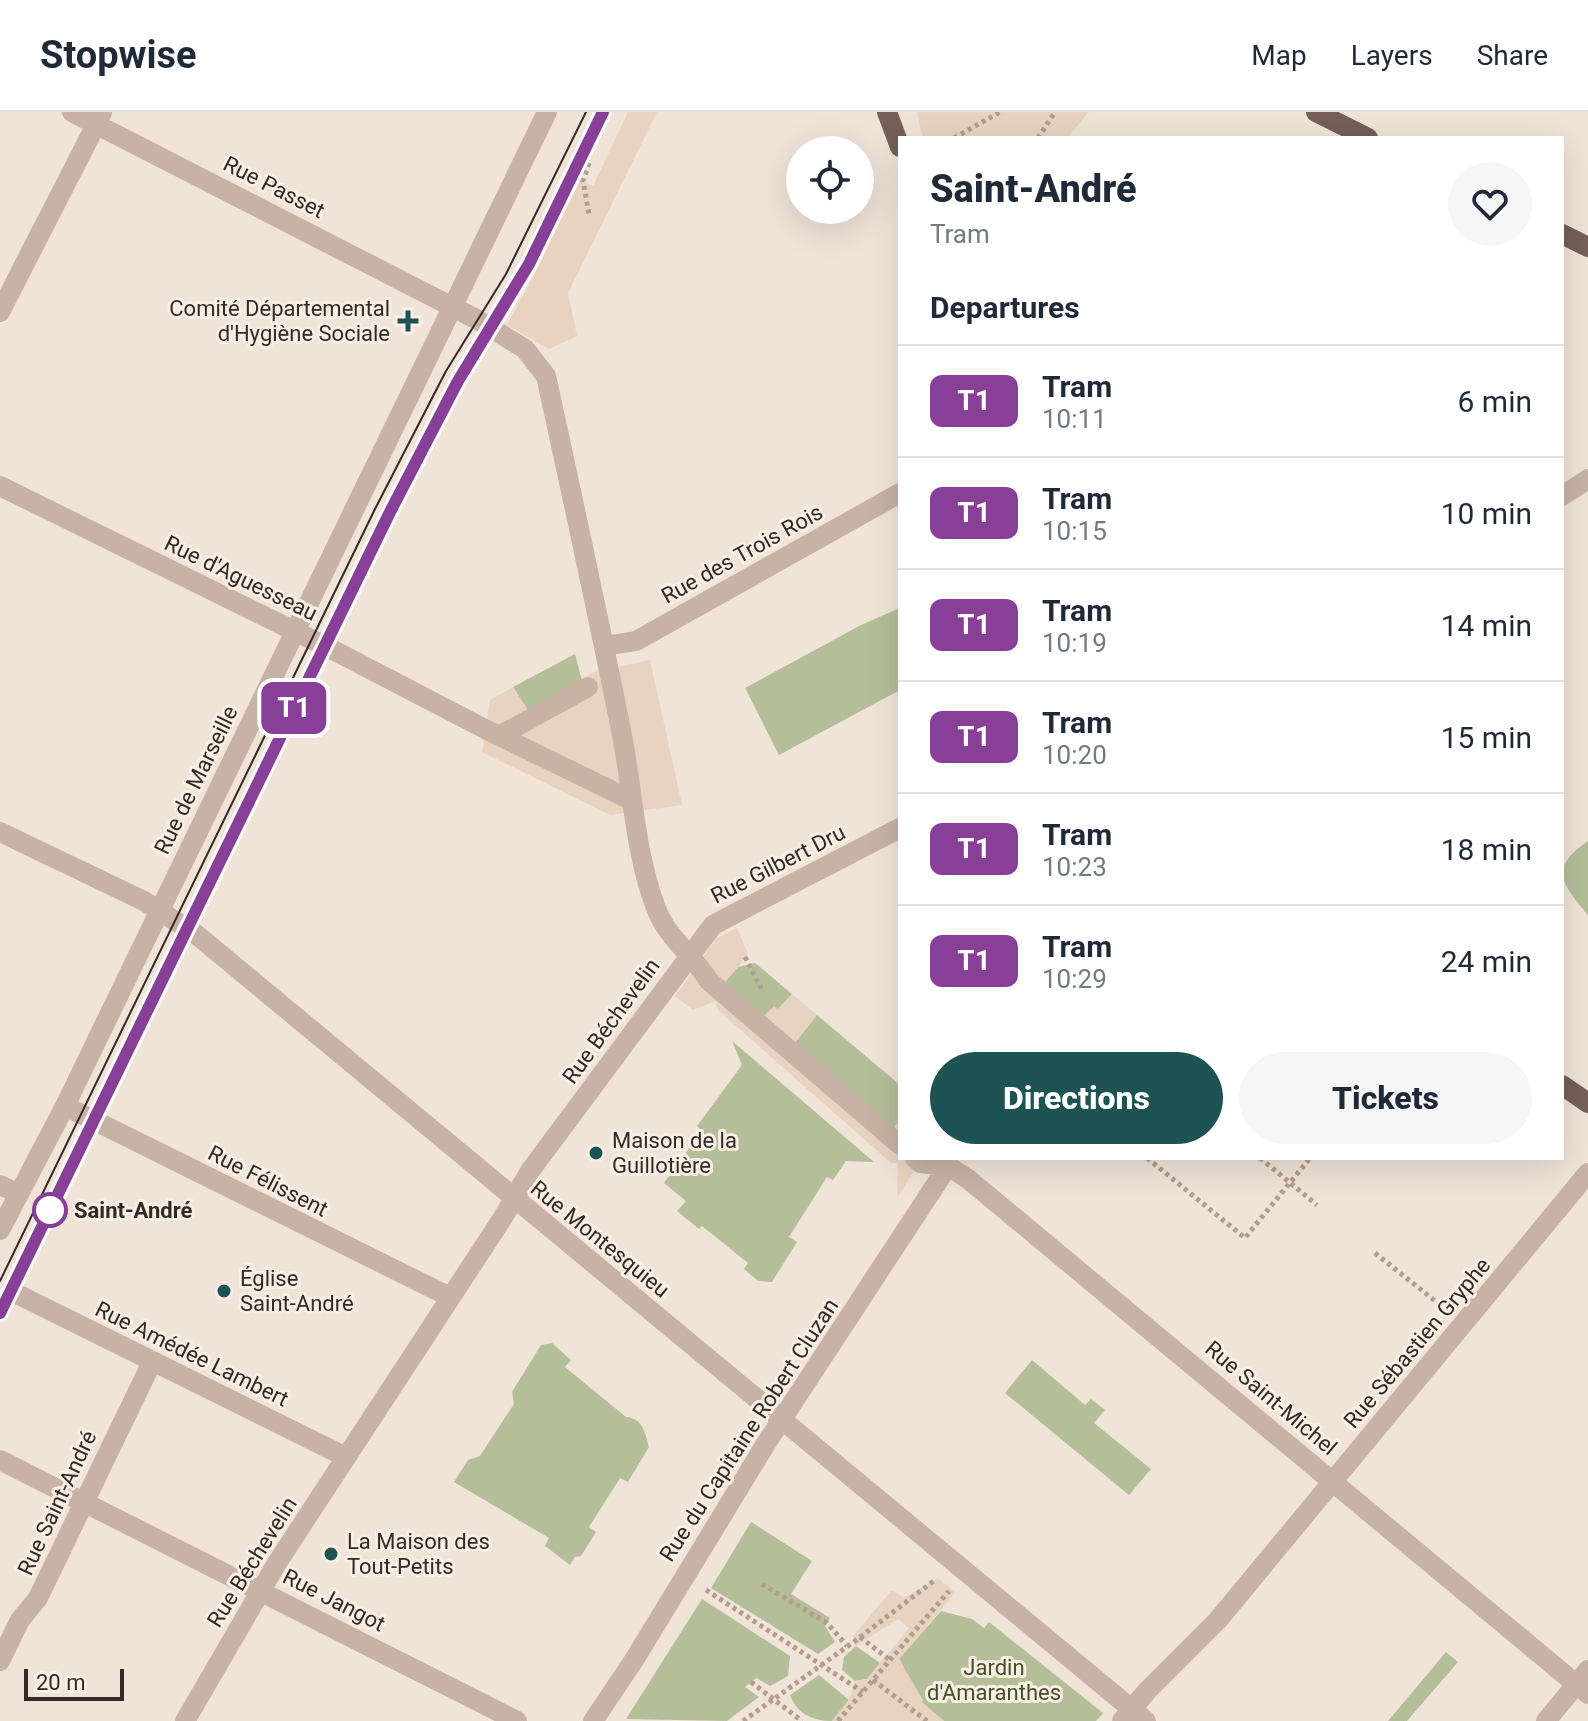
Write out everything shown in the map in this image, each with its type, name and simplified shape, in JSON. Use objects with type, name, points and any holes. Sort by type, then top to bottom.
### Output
[{"type":"main road","points":[[887,112],[898,142]]},
{"type":"main road","points":[[1316,112],[1364,136]]},
{"type":"main road","points":[[1564,235],[1588,247]]},
{"type":"main road","points":[[1564,1086],[1588,1103]]},
{"type":"street","name":"Rue Passet","points":[[72,112],[100,118],[453,307]]},
{"type":"street","name":"Rue de Marseille","points":[[0,1230],[9,1189],[65,1106],[547,112]]},
{"type":"street","points":[[0,312],[100,118]]},
{"type":"street","name":"Rue Béchevelin","points":[[185,1721],[261,1590],[530,1171],[689,956],[669,934],[656,908],[639,841],[605,646],[546,376],[525,349],[453,307]]},
{"type":"street","points":[[1564,495],[1588,479]]},
{"type":"street","name":"Rue d'Aguesseau","points":[[0,486],[631,800]]},
{"type":"street","name":"Rue des Trois Rois","points":[[605,646],[636,641],[898,494]]},
{"type":"street","points":[[499,736],[588,687]]},
{"type":"street","name":"Rue Gilbert Dru","points":[[689,956],[713,925],[898,829]]},
{"type":"street","name":"Rue Montesquieu","points":[[0,832],[159,910],[197,935],[962,1567],[1133,1717]]},
{"type":"street","points":[[689,956],[699,964],[709,981],[898,1143]]},
{"type":"street","name":"Rue Félissent","points":[[65,1106],[450,1297]]},
{"type":"street","name":"Rue Saint-Michel","points":[[917,1160],[948,1166],[1002,1206],[1334,1481],[1584,1682]]},
{"type":"street","name":"Rue du Capitaine Robert Cluzan","points":[[593,1721],[948,1166]]},
{"type":"street","name":"Rue Sébastien Gryphe","points":[[1133,1717],[1218,1620],[1588,1173]]},
{"type":"street","name":"Rue Amédée Lambert","points":[[17,1294],[346,1457]]},
{"type":"street","name":"Rue Saint-André","points":[[0,1661],[20,1620],[38,1598],[152,1362]]},
{"type":"street","name":"Rue Jangot","points":[[0,1460],[517,1721]]},
{"type":"street","points":[[1546,1721],[1584,1682]]},
{"type":"path","points":[[958,136],[1000,112]]},
{"type":"path","points":[[1039,136],[1055,112]]},
{"type":"path","points":[[589,163],[583,181],[589,214]]},
{"type":"path","points":[[745,957],[766,998]]},
{"type":"path","points":[[1149,1160],[1245,1238],[1308,1160]]},
{"type":"path","points":[[1262,1160],[1317,1205]]},
{"type":"path","points":[[1375,1253],[1463,1324]]},
{"type":"path","points":[[743,1721],[962,1567]]},
{"type":"path","points":[[838,1721],[962,1567]]},
{"type":"path","points":[[684,1576],[863,1692]]},
{"type":"path","points":[[762,1584],[827,1623],[847,1646]]},
{"type":"path","points":[[860,1637],[890,1660]]},
{"type":"path","points":[[873,1680],[927,1721]]},
{"type":"path","points":[[751,1682],[802,1721]]},
{"type":"green space","points":[[898,609],[898,691],[779,755],[745,688],[861,625]]},
{"type":"green space","points":[[575,654],[582,681],[527,710],[513,687]]},
{"type":"green space","points":[[1588,841],[1588,915],[1571,894],[1564,879],[1567,860]]},
{"type":"green space","points":[[755,963],[792,994],[778,1009],[762,1019],[722,985],[738,967]]},
{"type":"green space","points":[[817,1015],[898,1083],[898,1123],[891,1130],[793,1045]]},
{"type":"green space","points":[[732,1041],[874,1162],[846,1161],[833,1180],[827,1177],[789,1237],[797,1242],[772,1282],[758,1281],[744,1269],[748,1263],[702,1226],[699,1229],[677,1211],[686,1201],[664,1183],[702,1131],[697,1126],[742,1065]]},
{"type":"green space","points":[[552,1343],[571,1360],[565,1367],[626,1417],[640,1423],[649,1447],[628,1482],[620,1478],[589,1527],[596,1532],[581,1556],[575,1557],[570,1565],[545,1546],[549,1538],[454,1482],[468,1460],[480,1456],[514,1404],[512,1392],[541,1345]]},
{"type":"green space","points":[[1032,1360],[1085,1405],[1091,1399],[1105,1410],[1094,1423],[1151,1469],[1129,1495],[1005,1393]]},
{"type":"green space","points":[[751,1522],[812,1561],[791,1594],[830,1618],[825,1626],[835,1642],[818,1654],[711,1588]]},
{"type":"green space","points":[[702,1599],[790,1656],[788,1676],[770,1686],[756,1678],[745,1687],[759,1697],[727,1721],[626,1719]]},
{"type":"green space","name":"Jardin d'Amaranthes","points":[[941,1611],[972,1619],[984,1628],[989,1622],[1103,1713],[1096,1721],[944,1721],[921,1702],[899,1659]]},
{"type":"green space","points":[[856,1646],[880,1663],[867,1679],[855,1681],[842,1670],[844,1657]]},
{"type":"green space","points":[[1446,1652],[1458,1662],[1407,1721],[1388,1721]]},
{"type":"green space","points":[[819,1675],[849,1700],[832,1721],[806,1715],[790,1695]]},
{"type":"shaded area","points":[[628,112],[657,112],[568,293],[577,336],[549,349],[507,325],[580,180],[593,186]]},
{"type":"shaded area","points":[[1089,112],[1069,136],[923,136],[917,113]]},
{"type":"shaded area","points":[[650,660],[682,805],[610,815],[482,752],[490,700],[513,687],[528,710],[591,673]]},
{"type":"shaded area","points":[[737,928],[748,954],[723,985],[762,1018],[774,1006],[778,1009],[792,994],[817,1015],[793,1044],[892,1129],[898,1123],[898,1160],[921,1160],[897,1198],[898,1163],[891,1163],[719,1011],[715,1001],[693,1010],[675,996],[717,938]]},
{"type":"shaded area","points":[[938,1578],[955,1593],[899,1659],[922,1702],[944,1721],[832,1721],[849,1700],[855,1681],[867,1679],[909,1628],[898,1619],[856,1646],[853,1636],[892,1590],[904,1598]]},
{"type":"tram line","points":[[0,1281],[375,509],[446,371],[506,274],[586,112]]},
{"type":"tram line","points":[[0,1313],[390,512],[458,381],[529,264],[603,112]]},
{"type":"tram line","name":"T1","points":[[0,1313],[390,512],[458,381],[529,264],[603,112]]},
{"type":"place","name":"Comité Départemental d'Hygiène Sociale","points":[[408,321]]},
{"type":"place","name":"Maison de la Guillotière","points":[[596,1153]]},
{"type":"place","name":"Saint-André","points":[[50,1210]]},
{"type":"place","name":"Église Saint-André","points":[[224,1291]]},
{"type":"place","name":"La Maison des Tout-Petits","points":[[331,1554]]}]
